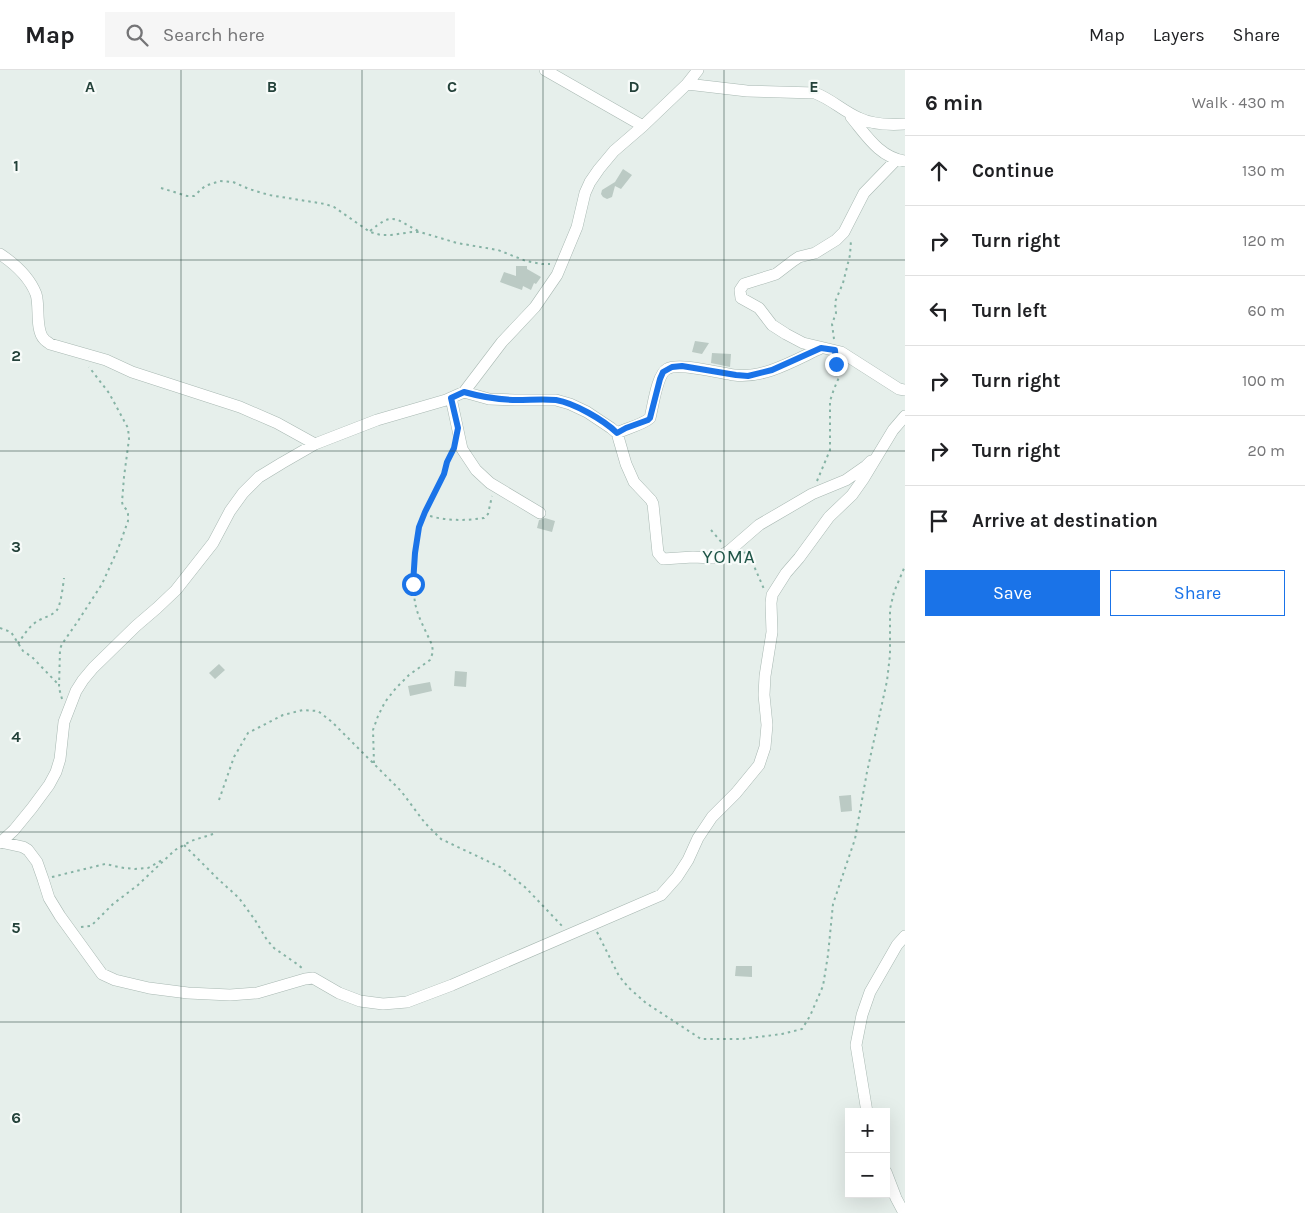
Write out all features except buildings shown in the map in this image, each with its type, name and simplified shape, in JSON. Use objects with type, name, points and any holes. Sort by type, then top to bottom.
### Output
[{"type":"street","points":[[545,70],[643,126]]},
{"type":"street","points":[[0,842],[14,830],[49,786],[60,759],[64,722],[76,691],[83,680],[128,633],[176,590],[213,543],[230,511],[243,493],[259,477],[314,444],[377,420],[451,398],[464,392],[502,342],[535,307],[557,275],[577,227],[585,193],[590,182],[614,151],[687,84],[698,70]]},
{"type":"street","points":[[687,84],[747,91],[815,93],[860,119],[890,125],[905,124]]},
{"type":"street","points":[[846,111],[885,155],[901,160]]},
{"type":"street","points":[[901,160],[864,192],[844,232],[836,240],[823,250],[792,260],[776,274],[744,284],[740,290],[741,298],[759,308],[772,324],[786,334],[803,343],[835,350],[846,355],[899,389],[905,390]]},
{"type":"street","points":[[0,254],[18,266],[29,281],[36,294],[42,338],[50,344],[106,360],[132,372],[240,407],[277,423],[314,444]]},
{"type":"street","points":[[617,433],[645,422],[650,418],[660,379],[666,369],[682,366],[748,376],[772,370],[821,348]]},
{"type":"street","points":[[464,392],[489,399],[556,400],[588,412],[612,428],[617,433],[626,464],[634,482],[653,504],[659,556],[663,559],[713,558],[722,556],[759,525],[812,494],[846,480],[866,466],[882,450]]},
{"type":"street","points":[[451,398],[462,448],[476,470],[494,486],[540,514]]},
{"type":"street","points":[[0,842],[23,847],[28,850],[37,862],[49,898],[102,974],[115,980],[149,988],[188,993],[230,995],[257,993],[313,978],[338,994],[360,1001],[383,1004],[407,1002],[452,985],[661,895],[677,877],[688,860],[698,838],[712,817],[736,793],[758,765],[765,747],[764,695],[772,632],[772,595],[786,573],[829,517],[856,489],[893,430],[905,416]]},
{"type":"street","points":[[866,1108],[856,1045],[862,1015],[877,978],[897,945],[905,936]]},
{"type":"street","points":[[890,1182],[904,1213]]},
{"type":"path","points":[[161,188],[187,196],[194,196],[211,183],[220,180],[233,182],[269,195],[334,207],[370,232],[381,235],[420,232]]},
{"type":"path","points":[[370,232],[382,221],[394,218],[420,232],[457,243],[498,250],[526,262],[542,264],[562,263]]},
{"type":"path","points":[[812,494],[830,450],[830,401],[840,375],[835,360],[832,324],[836,313],[835,302],[843,283],[850,255],[850,220]]},
{"type":"path","points":[[68,713],[61,696],[59,684],[60,649],[106,576],[128,520],[127,510],[122,502],[129,439],[128,428],[109,393],[80,353]]},
{"type":"path","points":[[374,764],[373,730],[385,702],[396,688],[430,660],[433,652],[432,645],[415,604],[413,584],[415,553],[419,527],[454,448]]},
{"type":"path","points":[[424,514],[435,518],[448,519],[473,520],[484,518],[488,514],[494,486]]},
{"type":"path","points":[[712,530],[729,552],[744,552],[747,554],[771,603]]},
{"type":"path","points":[[593,923],[619,976],[629,988],[646,1003],[700,1039],[742,1039],[782,1034],[802,1029],[823,986],[833,904],[855,839],[867,772],[887,681],[890,655],[890,609],[894,592],[905,566]]},
{"type":"path","points":[[18,644],[28,629],[36,622],[57,610],[64,578]]},
{"type":"path","points":[[0,628],[11,632],[23,651],[59,684]]},
{"type":"path","points":[[219,800],[234,757],[248,734],[283,715],[304,710],[318,711],[332,722],[401,791],[425,823],[441,839],[500,867],[526,888],[570,934]]},
{"type":"path","points":[[82,927],[91,926],[113,904],[138,885],[176,850],[191,841],[216,833]]},
{"type":"path","points":[[184,845],[239,898],[270,944],[313,978]]},
{"type":"path","points":[[43,879],[105,864],[134,869],[148,868],[167,858]]},
{"type":"district","name":"YOMA","points":[[729,556]]},
{"type":"route","points":[[413,584],[419,527],[454,448],[458,428],[451,398],[464,392],[489,399],[556,400],[588,412],[617,433],[645,422],[650,418],[656,390],[663,372],[672,367],[682,366],[748,376],[772,370],[821,348],[835,350],[836,364]]}]
